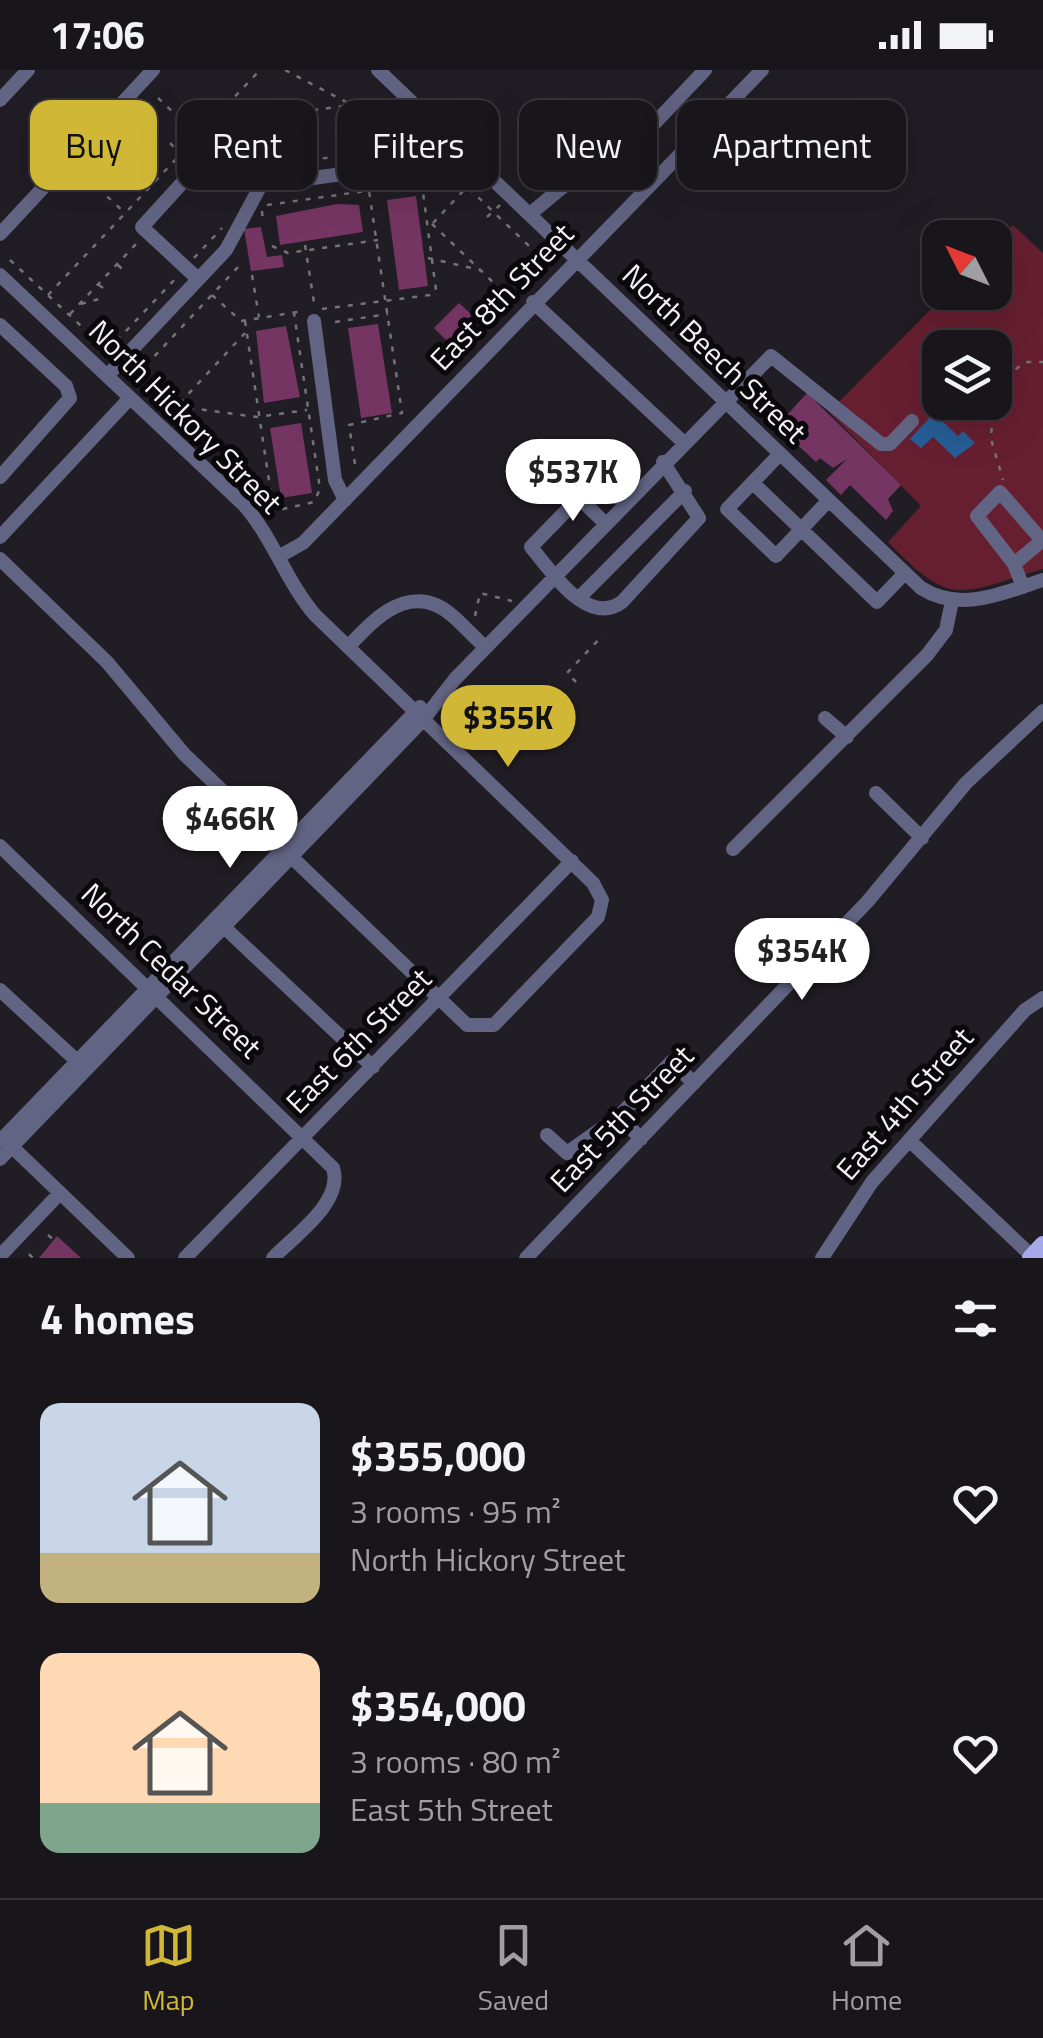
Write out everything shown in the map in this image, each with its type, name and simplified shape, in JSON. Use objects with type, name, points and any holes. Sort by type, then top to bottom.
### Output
[{"type":"street","points":[[0,100],[28,70]]},
{"type":"street","points":[[0,234],[153,70]]},
{"type":"street","name":"North Beech Street","points":[[378,70],[410,100]]},
{"type":"street","points":[[527,220],[595,160],[653,124],[705,70]]},
{"type":"street","name":"East 8th Street","points":[[278,558],[302,543],[345,500],[559,275],[762,70]]},
{"type":"street","points":[[177,188],[142,227],[198,280]]},
{"type":"street","name":"North Beech Street","points":[[499,189],[527,220],[576,258],[904,574],[930,594],[952,601]]},
{"type":"street","points":[[107,376],[226,250],[258,190]]},
{"type":"street","name":"North Hickory Street","points":[[3,285],[244,505],[260,524],[298,596],[599,890],[602,907],[592,925],[494,1025],[467,1025],[438,1000]]},
{"type":"street","points":[[528,308],[683,442]]},
{"type":"street","points":[[314,316],[336,480],[345,500]]},
{"type":"street","points":[[0,325],[66,386],[70,398],[0,477]]},
{"type":"street","points":[[4,1140],[153,992],[663,462],[771,356],[882,444],[890,444],[912,421]]},
{"type":"street","points":[[0,537],[130,399]]},
{"type":"street","points":[[779,454],[728,509],[776,556],[828,502]]},
{"type":"street","points":[[624,503],[598,478],[531,548],[554,575],[602,612],[622,602],[699,518],[663,462]]},
{"type":"street","points":[[752,483],[877,602],[904,574]]},
{"type":"street","points":[[580,598],[684,491]]},
{"type":"street","points":[[1014,564],[1038,544],[1039,537],[1000,492],[976,516],[1014,564],[1023,587]]},
{"type":"street","points":[[578,498],[604,524]]},
{"type":"street","points":[[0,560],[107,662],[166,734],[438,1000]]},
{"type":"street","points":[[733,848],[938,642],[952,601],[978,600],[1043,580]]},
{"type":"street","points":[[348,648],[392,606],[416,603],[436,605],[486,647]]},
{"type":"street","name":"East 5th Street","points":[[526,1258],[922,838],[966,783],[1043,711]]},
{"type":"street","points":[[825,718],[847,737]]},
{"type":"street","points":[[876,794],[922,838]]},
{"type":"street","name":"North Cedar Street","points":[[0,846],[333,1168],[334,1190],[274,1258]]},
{"type":"street","points":[[0,1159],[4,1140],[77,1061],[224,926],[287,853]]},
{"type":"street","name":"East 6th Street","points":[[186,1258],[572,862]]},
{"type":"street","points":[[224,926],[374,1067]]},
{"type":"street","points":[[0,990],[77,1061]]},
{"type":"street","name":"East 4th Street","points":[[822,1258],[856,1203],[908,1140],[1025,1010],[1043,998]]},
{"type":"street","points":[[547,1135],[567,1153],[619,1116],[671,1062],[694,1083]]},
{"type":"street","points":[[619,1116],[641,1138]]},
{"type":"street","points":[[4,1140],[128,1258]]},
{"type":"street","points":[[908,1140],[1035,1254]]},
{"type":"street","points":[[0,1256],[60,1193]]},
{"type":"path","points":[[232,100],[260,70]]},
{"type":"path","points":[[285,70],[342,100]]},
{"type":"path","points":[[158,98],[177,116]]},
{"type":"path","points":[[170,143],[177,150]]},
{"type":"path","points":[[157,180],[177,158]]},
{"type":"path","points":[[100,190],[125,213]]},
{"type":"path","points":[[48,295],[147,190]]},
{"type":"path","points":[[253,208],[363,190]]},
{"type":"path","points":[[356,464],[349,425],[402,412],[369,190]]},
{"type":"path","points":[[388,302],[430,295],[436,290],[423,190]]},
{"type":"path","points":[[430,226],[464,190]]},
{"type":"path","points":[[468,190],[559,275]]},
{"type":"path","points":[[487,217],[500,205]]},
{"type":"path","points":[[193,260],[229,220]]},
{"type":"path","points":[[514,236],[527,220]]},
{"type":"path","points":[[430,226],[528,308]]},
{"type":"path","points":[[206,232],[212,238]]},
{"type":"path","points":[[95,236],[100,240]]},
{"type":"path","points":[[69,315],[141,239]]},
{"type":"path","points":[[272,246],[288,253],[378,240]]},
{"type":"path","points":[[306,248],[314,316]]},
{"type":"path","points":[[431,258],[483,272]]},
{"type":"path","points":[[10,260],[108,350]]},
{"type":"path","points":[[68,264],[73,268]]},
{"type":"path","points":[[117,264],[124,271]]},
{"type":"path","points":[[238,267],[135,378],[164,406],[259,416],[308,410]]},
{"type":"path","points":[[100,359],[179,274]]},
{"type":"path","points":[[252,275],[259,318]]},
{"type":"path","points":[[98,284],[106,290]]},
{"type":"path","points":[[80,304],[98,299],[91,292]]},
{"type":"path","points":[[212,295],[243,321],[272,502],[283,509],[308,505],[319,496],[294,312]]},
{"type":"path","points":[[335,322],[389,314]]},
{"type":"path","points":[[175,406],[246,331]]},
{"type":"path","points":[[1012,372],[1025,362],[1043,362]]},
{"type":"path","points":[[992,420],[990,440],[1002,481]]},
{"type":"path","points":[[472,625],[480,593],[514,601]]},
{"type":"path","points":[[576,682],[567,673],[602,635]]},
{"type":"path","points":[[48,1235],[54,1240]]},
{"type":"shaded area","points":[[1013,225],[1043,253],[1043,569],[975,589],[944,587],[928,578],[888,542],[921,506],[829,412],[930,310],[1012,310]]},
{"type":"water","points":[[928,420],[941,420],[958,436],[963,431],[975,443],[955,458],[933,437],[921,448],[910,439]]},
{"type":"building","points":[[416,196],[428,286],[399,290],[387,200]]},
{"type":"building","points":[[337,204],[359,205],[363,232],[280,245],[276,216]]},
{"type":"building","points":[[261,227],[267,257],[282,255],[284,267],[251,271],[244,229]]},
{"type":"building","points":[[459,303],[474,317],[449,343],[434,328]]},
{"type":"building","points":[[378,324],[392,413],[361,418],[348,328]]},
{"type":"building","points":[[286,326],[300,397],[264,403],[256,331]]},
{"type":"building","points":[[807,393],[901,485],[888,499],[893,511],[886,520],[850,485],[841,495],[826,480],[847,459],[833,468],[820,458],[816,462],[777,426]]},
{"type":"building","points":[[301,423],[312,493],[281,498],[270,428]]},
{"type":"building","points":[[57,1236],[81,1258],[39,1258]]}]
